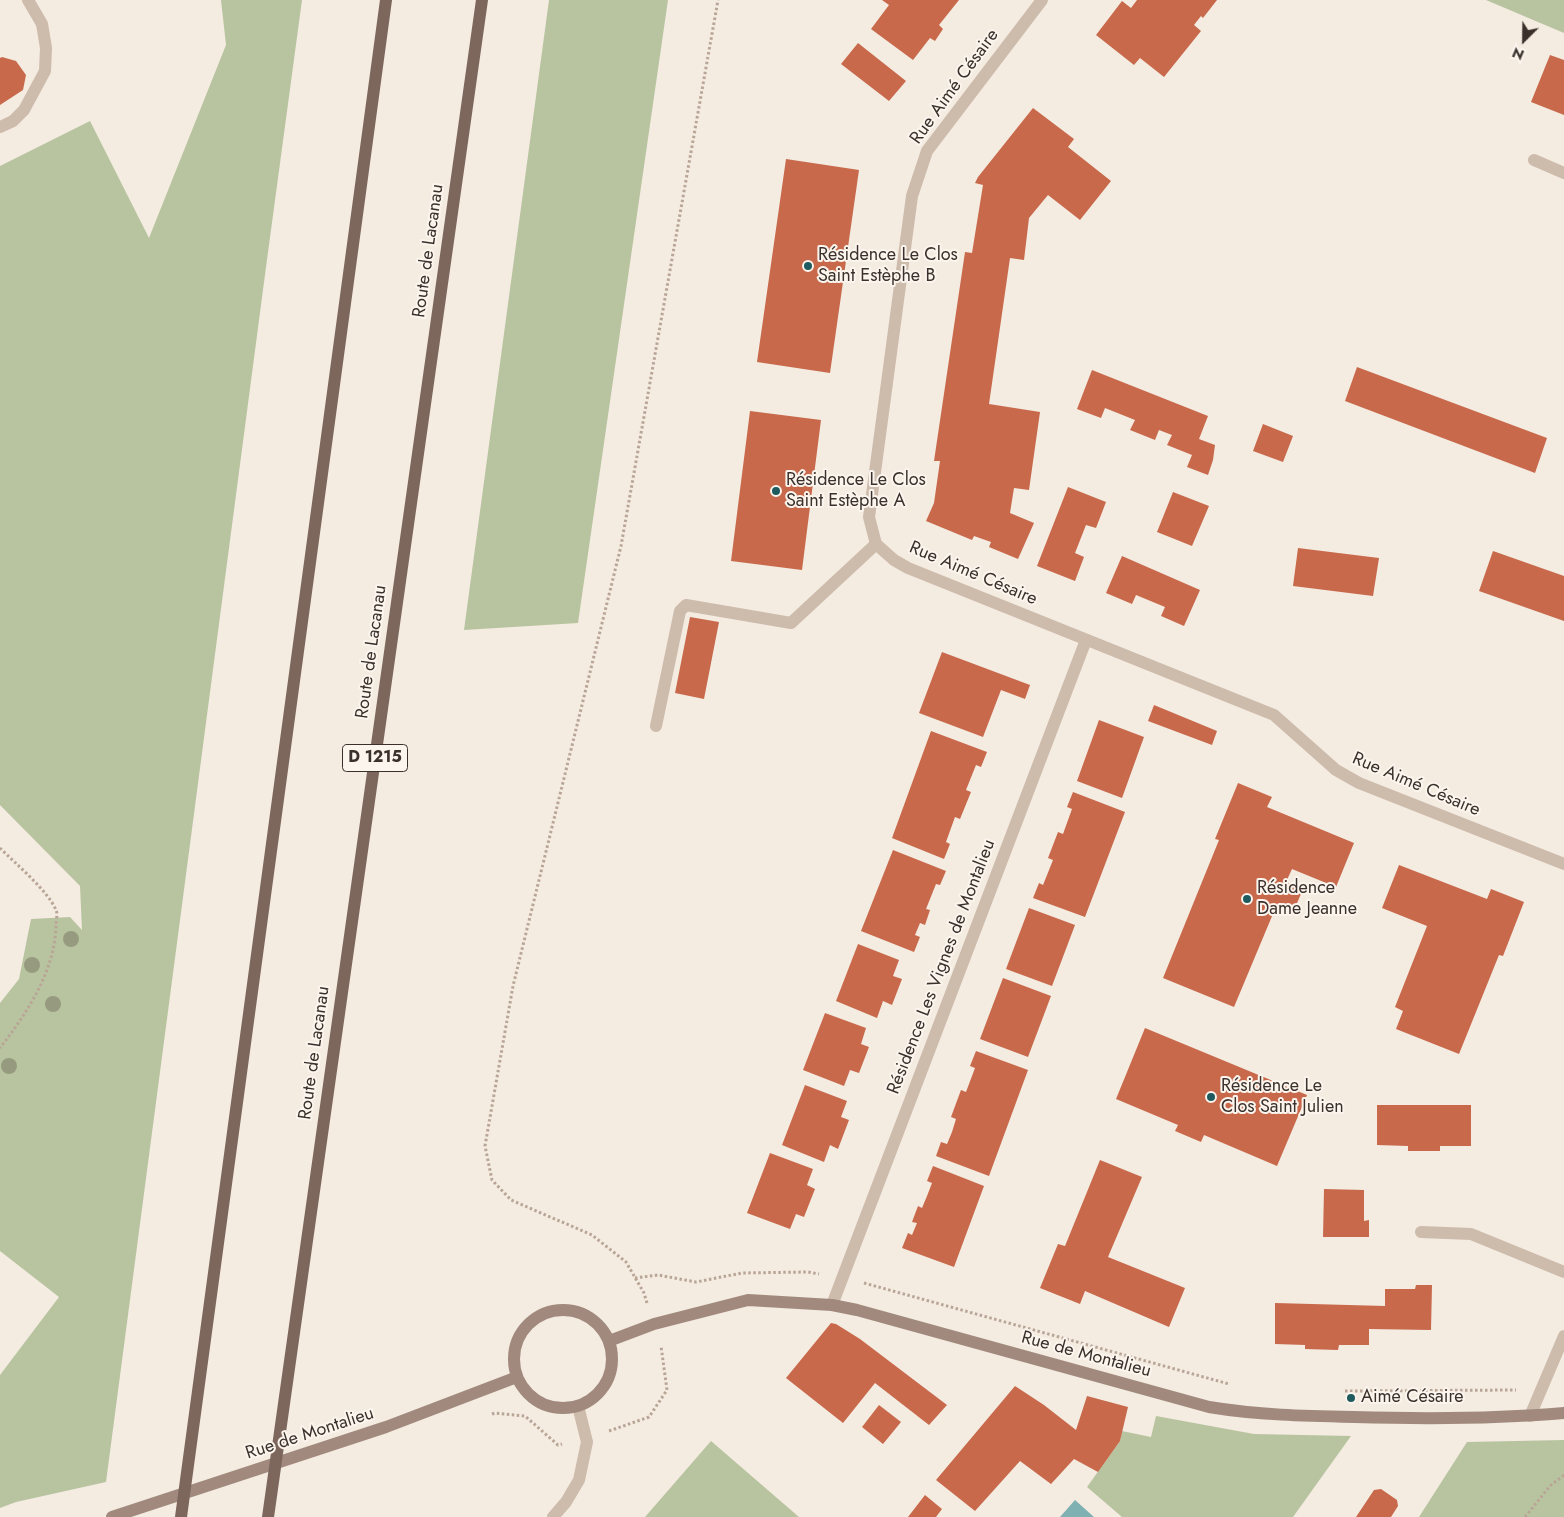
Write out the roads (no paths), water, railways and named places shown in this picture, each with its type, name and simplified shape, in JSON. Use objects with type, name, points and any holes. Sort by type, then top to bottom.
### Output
[{"type":"main road","points":[[181,1517],[386,0]]},
{"type":"main road","name":"Route de Lacanau","points":[[268,1517],[482,0]]},
{"type":"street","points":[[0,127],[13,121],[24,110],[45,71],[46,48],[42,24],[28,0]]},
{"type":"street","name":"Rue Aimé Césaire","points":[[1042,0],[927,151],[912,196],[869,517],[876,544],[894,560],[908,568],[1274,715],[1336,770],[1359,783],[1564,864]]},
{"type":"street","points":[[1534,160],[1564,173]]},
{"type":"street","points":[[656,726],[680,611],[686,605],[790,623],[876,544]]},
{"type":"street","name":"Résidence Les Vignes de Montalieu","points":[[832,1305],[1086,640]]},
{"type":"street","points":[[1421,1232],[1471,1234],[1564,1272]]},
{"type":"street","name":"Rue de Montalieu","points":[[609,1341],[654,1324],[748,1300],[832,1305],[1209,1407],[1234,1412],[1372,1418],[1530,1416],[1564,1413]]},
{"type":"street","points":[[560,1310],[575,1312],[589,1318],[601,1328],[609,1341],[612,1357],[607,1380],[603,1388],[592,1399],[578,1406],[564,1408],[549,1406],[535,1400],[524,1390],[517,1378],[514,1362],[515,1347],[520,1333],[531,1321],[544,1313],[560,1310]]},
{"type":"street","points":[[1530,1416],[1564,1336]]},
{"type":"street","name":"Rue de Montalieu","points":[[112,1517],[386,1427],[517,1378]]},
{"type":"street","points":[[553,1517],[566,1502],[579,1480],[587,1442],[578,1406]]},
{"type":"water","points":[[1075,1500],[1094,1517],[1060,1517]]},
{"type":"place","name":"Résidence Le Clos Saint Estèphe B","points":[[808,266]]},
{"type":"place","name":"Résidence Le Clos Saint Estèphe A","points":[[776,491]]},
{"type":"place","name":"Résidence Dame Jeanne","points":[[1247,899]]},
{"type":"place","name":"Résidence Le Clos Saint Julien","points":[[1211,1097]]},
{"type":"place","name":"Aimé Césaire","points":[[1351,1398]]}]
